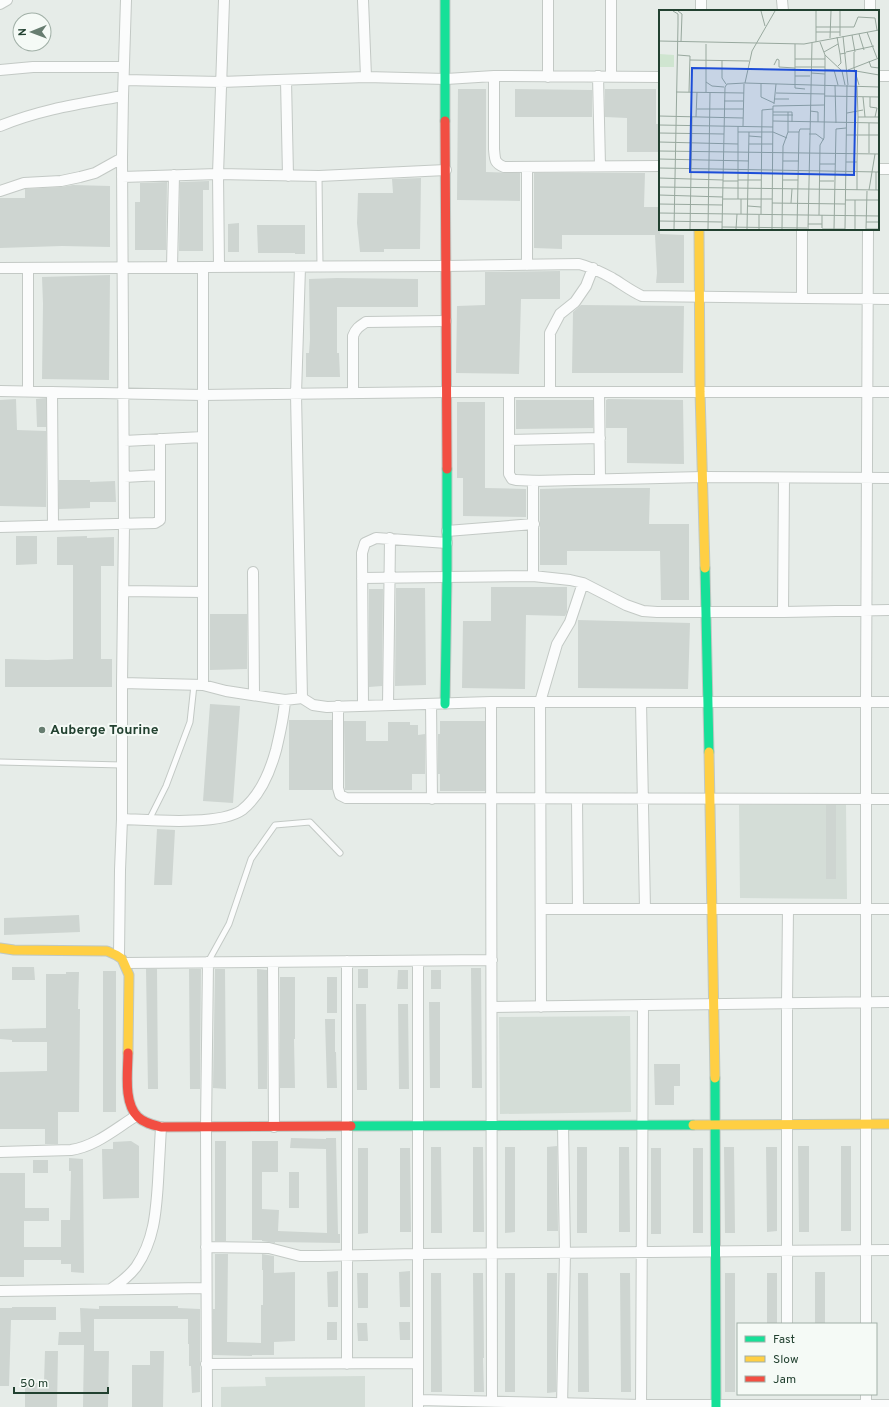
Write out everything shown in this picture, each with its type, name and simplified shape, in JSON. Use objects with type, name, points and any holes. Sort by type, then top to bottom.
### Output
[{"type":"street","points":[[126,0],[124,80],[122,96],[124,393],[122,959],[129,975],[128,1093],[130,1106],[136,1116],[147,1123],[161,1127],[206,1128],[889,1124]]},
{"type":"street","points":[[219,267],[218,174],[224,0]]},
{"type":"street","points":[[363,0],[366,77]]},
{"type":"street","points":[[445,0],[447,531],[445,704]]},
{"type":"street","points":[[548,0],[548,77]]},
{"type":"street","points":[[610,76],[611,0]]},
{"type":"street","points":[[0,70],[33,67],[124,67]]},
{"type":"street","points":[[124,80],[221,82],[366,77],[446,79],[494,76],[659,77]]},
{"type":"street","points":[[494,76],[494,149],[495,159],[498,165],[504,167],[659,166]]},
{"type":"street","points":[[598,76],[600,166]]},
{"type":"street","points":[[286,80],[288,176]]},
{"type":"street","points":[[0,126],[22,117],[58,108],[122,96]]},
{"type":"street","points":[[0,191],[24,183],[61,181],[95,173],[122,158]]},
{"type":"street","points":[[527,167],[527,265]]},
{"type":"street","points":[[122,176],[218,174],[319,176],[446,170]]},
{"type":"street","points":[[172,267],[174,175]]},
{"type":"street","points":[[699,230],[700,392],[708,702],[716,1125],[716,1406]]},
{"type":"street","points":[[802,230],[802,298]]},
{"type":"street","points":[[866,1323],[865,1002],[868,230]]},
{"type":"street","points":[[0,268],[320,267],[579,264],[593,268],[612,278],[630,291],[642,296],[889,299]]},
{"type":"street","points":[[198,685],[203,592],[203,267]]},
{"type":"street","points":[[300,267],[296,394],[302,698]]},
{"type":"street","points":[[28,268],[28,392]]},
{"type":"street","points":[[550,392],[550,333],[560,314],[575,302],[586,286],[593,268]]},
{"type":"street","points":[[353,393],[353,336],[356,329],[366,322],[446,321]]},
{"type":"street","points":[[0,391],[203,395],[446,392],[889,392]]},
{"type":"street","points":[[52,392],[53,526]]},
{"type":"street","points":[[509,392],[509,474],[512,479],[516,480],[540,481]]},
{"type":"street","points":[[599,392],[600,479]]},
{"type":"street","points":[[124,441],[203,437]]},
{"type":"street","points":[[509,440],[600,438]]},
{"type":"street","points":[[0,527],[155,523],[160,520],[160,439]]},
{"type":"street","points":[[124,477],[160,475]]},
{"type":"street","points":[[533,576],[533,481],[702,477],[889,478]]},
{"type":"street","points":[[783,612],[784,478]]},
{"type":"street","points":[[447,531],[534,524]]},
{"type":"street","points":[[362,706],[362,553],[365,543],[376,538],[390,538],[447,543]]},
{"type":"street","points":[[388,705],[390,538]]},
{"type":"street","points":[[253,572],[254,695]]},
{"type":"street","points":[[362,578],[533,576],[570,580],[583,583],[608,597],[643,611],[657,612],[889,610]]},
{"type":"street","points":[[541,1007],[540,702],[556,644],[570,622],[583,583]]},
{"type":"street","points":[[124,591],[203,592]]},
{"type":"street","points":[[122,683],[198,685],[285,700],[302,698],[313,705],[338,706],[491,702],[889,702]]},
{"type":"street","points":[[122,819],[211,820],[230,815],[241,810],[252,800],[272,768],[284,715],[285,700]]},
{"type":"street","points":[[491,702],[492,1404]]},
{"type":"street","points":[[641,702],[645,909]]},
{"type":"street","points":[[431,704],[432,799]]},
{"type":"street","points":[[338,706],[338,788],[340,795],[346,798],[889,799]]},
{"type":"street","points":[[577,799],[578,909]]},
{"type":"street","points":[[541,909],[889,909]]},
{"type":"street","points":[[788,909],[788,1323]]},
{"type":"street","points":[[0,948],[14,950],[107,951],[122,959],[208,962],[492,960]]},
{"type":"street","points":[[347,961],[347,1364]]},
{"type":"street","points":[[418,961],[418,1403],[641,1406],[889,1405]]},
{"type":"street","points":[[207,1407],[206,1128],[208,962]]},
{"type":"street","points":[[273,962],[274,1127]]},
{"type":"street","points":[[492,1007],[889,1002]]},
{"type":"street","points":[[641,1406],[643,1005]]},
{"type":"street","points":[[0,1152],[71,1150],[82,1148],[92,1144],[136,1116]]},
{"type":"street","points":[[562,1405],[565,1253],[563,1126]]},
{"type":"street","points":[[111,1289],[125,1279],[135,1268],[144,1254],[153,1233],[156,1214],[161,1127]]},
{"type":"street","points":[[206,1247],[269,1248],[300,1256],[889,1250]]},
{"type":"street","points":[[0,1292],[206,1288]]},
{"type":"street","points":[[206,1364],[418,1364]]},
{"type":"street","points":[[787,1395],[787,1406]]},
{"type":"street","points":[[866,1395],[866,1406]]},
{"type":"lane","points":[[319,176],[320,267]]},
{"type":"lane","points":[[149,820],[166,786],[190,722],[198,685]]},
{"type":"lane","points":[[0,762],[122,765]]},
{"type":"lane","points":[[208,962],[229,924],[251,859],[275,825],[310,822],[340,853]]},
{"type":"shaded area","points":[[846,804],[847,899],[740,898],[739,805]]},
{"type":"shaded area","points":[[630,1016],[631,1112],[500,1114],[499,1017]]},
{"type":"shaded area","points":[[365,1376],[365,1407],[221,1407],[221,1387],[266,1386],[265,1377]]},
{"type":"building","points":[[458,89],[486,89],[486,172],[520,173],[520,201],[457,200]]},
{"type":"building","points":[[515,89],[592,90],[592,117],[515,117]]},
{"type":"building","points":[[605,89],[656,89],[656,124],[659,124],[659,152],[627,152],[627,118],[605,117]]},
{"type":"building","points":[[534,173],[645,173],[644,207],[659,207],[660,234],[684,235],[684,283],[656,283],[657,273],[655,235],[562,235],[562,249],[534,248]]},
{"type":"building","points":[[421,178],[420,249],[384,249],[384,252],[360,252],[357,223],[358,193],[393,193],[392,179]]},
{"type":"building","points":[[209,181],[209,190],[203,190],[203,251],[179,251],[180,182]]},
{"type":"building","points":[[167,182],[166,250],[135,250],[135,202],[140,202],[140,183]]},
{"type":"building","points":[[73,185],[110,186],[110,247],[62,246],[0,248],[0,198],[25,198],[25,189]]},
{"type":"building","points":[[239,223],[239,252],[228,252],[228,224]]},
{"type":"building","points":[[257,225],[305,225],[305,254],[258,253]]},
{"type":"building","points":[[560,271],[560,299],[521,299],[519,374],[456,373],[457,306],[485,305],[485,272]]},
{"type":"building","points":[[110,275],[109,380],[42,379],[42,277]]},
{"type":"building","points":[[309,279],[418,279],[418,307],[337,307],[337,353],[339,353],[340,377],[306,377],[306,353],[309,353],[310,339]]},
{"type":"building","points":[[581,305],[684,306],[683,373],[572,373],[573,312]]},
{"type":"building","points":[[46,398],[46,427],[37,427],[36,399]]},
{"type":"building","points":[[16,399],[17,430],[46,431],[46,507],[0,506],[0,400]]},
{"type":"building","points":[[516,400],[593,400],[593,428],[516,429]]},
{"type":"building","points":[[606,400],[683,400],[684,464],[627,463],[627,428],[606,428]]},
{"type":"building","points":[[457,402],[485,402],[485,488],[526,489],[526,517],[463,516],[463,478],[457,478]]},
{"type":"building","points":[[59,480],[90,480],[90,482],[115,481],[116,502],[90,502],[90,508],[59,509]]},
{"type":"building","points":[[650,488],[649,524],[689,524],[689,600],[661,600],[660,551],[567,551],[567,565],[540,565],[540,489]]},
{"type":"building","points":[[16,536],[37,536],[37,564],[16,565]]},
{"type":"building","points":[[87,536],[87,538],[114,537],[114,566],[101,566],[101,659],[112,659],[112,687],[5,687],[5,659],[73,659],[73,565],[57,565],[57,537]]},
{"type":"building","points":[[491,587],[567,587],[567,612],[565,616],[526,615],[525,689],[462,688],[463,621],[491,621]]},
{"type":"building","points":[[396,588],[425,588],[426,685],[395,686]]},
{"type":"building","points":[[369,589],[383,589],[382,686],[369,687]]},
{"type":"building","points":[[210,614],[247,614],[247,669],[210,670]]},
{"type":"building","points":[[578,620],[690,623],[688,689],[578,688]]},
{"type":"building","points":[[210,704],[240,706],[233,803],[203,801]]},
{"type":"building","points":[[289,720],[332,720],[332,790],[289,790]]},
{"type":"building","points":[[344,721],[366,721],[366,741],[388,741],[388,722],[410,722],[410,725],[418,725],[418,735],[425,734],[425,774],[412,774],[412,790],[345,790]]},
{"type":"building","points":[[440,721],[485,721],[485,791],[440,791],[440,774],[438,774],[438,734],[440,734]]},
{"type":"building","points":[[826,805],[836,805],[836,879],[826,879]]},
{"type":"building","points":[[157,829],[175,830],[172,885],[154,885]]},
{"type":"building","points":[[79,915],[80,932],[4,935],[4,918]]},
{"type":"building","points":[[12,967],[34,967],[35,980],[12,980]]},
{"type":"building","points":[[471,968],[481,968],[482,1088],[472,1088]]},
{"type":"building","points":[[146,969],[157,969],[158,1089],[148,1089]]},
{"type":"building","points":[[189,969],[201,969],[200,1089],[190,1089]]},
{"type":"building","points":[[215,969],[225,969],[226,1089],[213,1088]]},
{"type":"building","points":[[257,969],[267,970],[267,1089],[258,1089]]},
{"type":"building","points":[[358,969],[368,969],[368,988],[358,988]]},
{"type":"building","points":[[398,970],[408,970],[408,989],[397,989]]},
{"type":"building","points":[[431,970],[441,970],[441,989],[431,989]]},
{"type":"building","points":[[103,971],[116,971],[116,1112],[103,1112]]},
{"type":"building","points":[[66,972],[79,972],[79,1112],[58,1112],[58,1144],[45,1144],[45,1129],[0,1129],[0,1072],[47,1071],[47,1042],[12,1042],[12,1040],[0,1039],[0,1029],[46,1028],[46,974],[66,974]]},
{"type":"building","points":[[280,977],[295,977],[295,1088],[280,1088]]},
{"type":"building","points":[[327,977],[337,977],[337,1013],[327,1013]]},
{"type":"building","points":[[429,1002],[440,1002],[440,1088],[430,1088]]},
{"type":"building","points":[[356,1004],[366,1004],[367,1090],[357,1090]]},
{"type":"building","points":[[398,1004],[408,1004],[409,1089],[399,1089]]},
{"type":"building","points":[[325,1019],[335,1019],[337,1088],[327,1088]]},
{"type":"building","points":[[654,1064],[680,1064],[680,1086],[674,1086],[674,1105],[655,1105]]},
{"type":"building","points":[[291,1138],[336,1138],[338,1234],[340,1234],[340,1243],[275,1243],[262,1240],[252,1240],[252,1141],[278,1141],[278,1172],[262,1172],[262,1209],[279,1210],[278,1231],[327,1233],[326,1149],[290,1148]]},
{"type":"building","points":[[131,1141],[139,1146],[139,1198],[103,1199],[102,1149],[113,1149],[113,1142]]},
{"type":"building","points":[[215,1141],[226,1141],[226,1241],[215,1241]]},
{"type":"building","points":[[557,1146],[558,1231],[547,1231],[547,1147]]},
{"type":"building","points":[[798,1146],[809,1146],[809,1232],[799,1232]]},
{"type":"building","points":[[841,1146],[851,1146],[851,1231],[841,1231]]},
{"type":"building","points":[[431,1147],[441,1147],[442,1233],[431,1233]]},
{"type":"building","points":[[473,1147],[483,1147],[484,1232],[473,1232]]},
{"type":"building","points":[[505,1147],[515,1147],[515,1232],[505,1233]]},
{"type":"building","points":[[577,1147],[587,1147],[587,1233],[577,1233]]},
{"type":"building","points":[[619,1147],[629,1147],[630,1232],[619,1232]]},
{"type":"building","points":[[724,1147],[734,1147],[735,1233],[725,1233]]},
{"type":"building","points":[[766,1147],[777,1147],[777,1231],[767,1232]]},
{"type":"building","points":[[358,1148],[368,1148],[368,1233],[358,1234]]},
{"type":"building","points":[[400,1148],[410,1148],[411,1232],[400,1232]]},
{"type":"building","points":[[651,1148],[661,1148],[661,1234],[651,1234]]},
{"type":"building","points":[[693,1148],[703,1148],[703,1233],[693,1233]]},
{"type":"building","points":[[69,1158],[83,1159],[84,1273],[71,1272],[71,1264],[61,1264],[61,1260],[24,1260],[24,1277],[0,1277],[0,1173],[25,1173],[25,1208],[49,1208],[49,1221],[24,1221],[24,1247],[61,1247],[61,1220],[70,1220],[71,1171],[69,1171]]},
{"type":"building","points":[[33,1160],[48,1160],[48,1173],[33,1173]]},
{"type":"building","points":[[289,1172],[299,1172],[299,1208],[289,1208]]},
{"type":"building","points":[[215,1254],[228,1254],[227,1342],[261,1343],[261,1305],[263,1305],[262,1254],[274,1256],[274,1273],[295,1272],[295,1341],[274,1342],[274,1355],[213,1355]]},
{"type":"building","points":[[338,1271],[338,1307],[328,1307],[327,1272]]},
{"type":"building","points":[[410,1271],[410,1307],[400,1307],[399,1272]]},
{"type":"building","points":[[815,1272],[825,1272],[825,1323],[815,1323]]},
{"type":"building","points":[[357,1273],[368,1273],[368,1308],[358,1308]]},
{"type":"building","points":[[431,1273],[441,1273],[442,1392],[431,1392]]},
{"type":"building","points":[[473,1273],[483,1273],[484,1392],[474,1392]]},
{"type":"building","points":[[505,1273],[515,1273],[515,1392],[505,1392]]},
{"type":"building","points":[[547,1273],[557,1273],[556,1392],[547,1393]]},
{"type":"building","points":[[578,1273],[588,1273],[589,1392],[578,1392]]},
{"type":"building","points":[[620,1273],[630,1273],[631,1392],[621,1392]]},
{"type":"building","points":[[725,1273],[735,1273],[735,1392],[725,1392]]},
{"type":"building","points":[[767,1273],[777,1273],[777,1323],[767,1323]]},
{"type":"building","points":[[99,1306],[178,1306],[178,1308],[200,1309],[200,1392],[192,1393],[191,1366],[189,1366],[188,1319],[94,1319],[94,1351],[109,1351],[108,1407],[83,1407],[84,1345],[58,1345],[59,1332],[81,1332],[80,1308],[99,1309]]},
{"type":"building","points":[[56,1307],[56,1320],[11,1320],[9,1386],[0,1386],[0,1308]]},
{"type":"building","points":[[327,1322],[337,1322],[337,1340],[327,1340]]},
{"type":"building","points":[[399,1322],[410,1322],[410,1340],[400,1340]]},
{"type":"building","points":[[357,1323],[367,1323],[368,1341],[358,1341]]},
{"type":"building","points":[[45,1351],[58,1351],[57,1407],[25,1407],[25,1383],[44,1383]]},
{"type":"building","points":[[150,1351],[164,1351],[163,1407],[132,1407],[132,1365],[150,1365]]},
{"type":"traffic: fast","points":[[445,0],[445,121]]},
{"type":"traffic: fast","points":[[445,704],[447,469]]},
{"type":"traffic: fast","points":[[705,568],[709,752]]},
{"type":"traffic: fast","points":[[715,1078],[716,1407]]},
{"type":"traffic: fast","points":[[351,1126],[693,1125]]},
{"type":"traffic: slow","points":[[699,230],[700,392],[705,568]]},
{"type":"traffic: slow","points":[[709,752],[715,1078]]},
{"type":"traffic: slow","points":[[0,948],[14,950],[107,951],[122,959],[129,975],[128,1053]]},
{"type":"traffic: slow","points":[[693,1125],[889,1124]]},
{"type":"traffic: jam","points":[[445,121],[447,469]]},
{"type":"traffic: jam","points":[[128,1053],[127,1086],[130,1104],[138,1117],[152,1125],[161,1127],[351,1126]]},
{"type":"place","name":"Auberge Tourine","points":[[42,730]]}]
